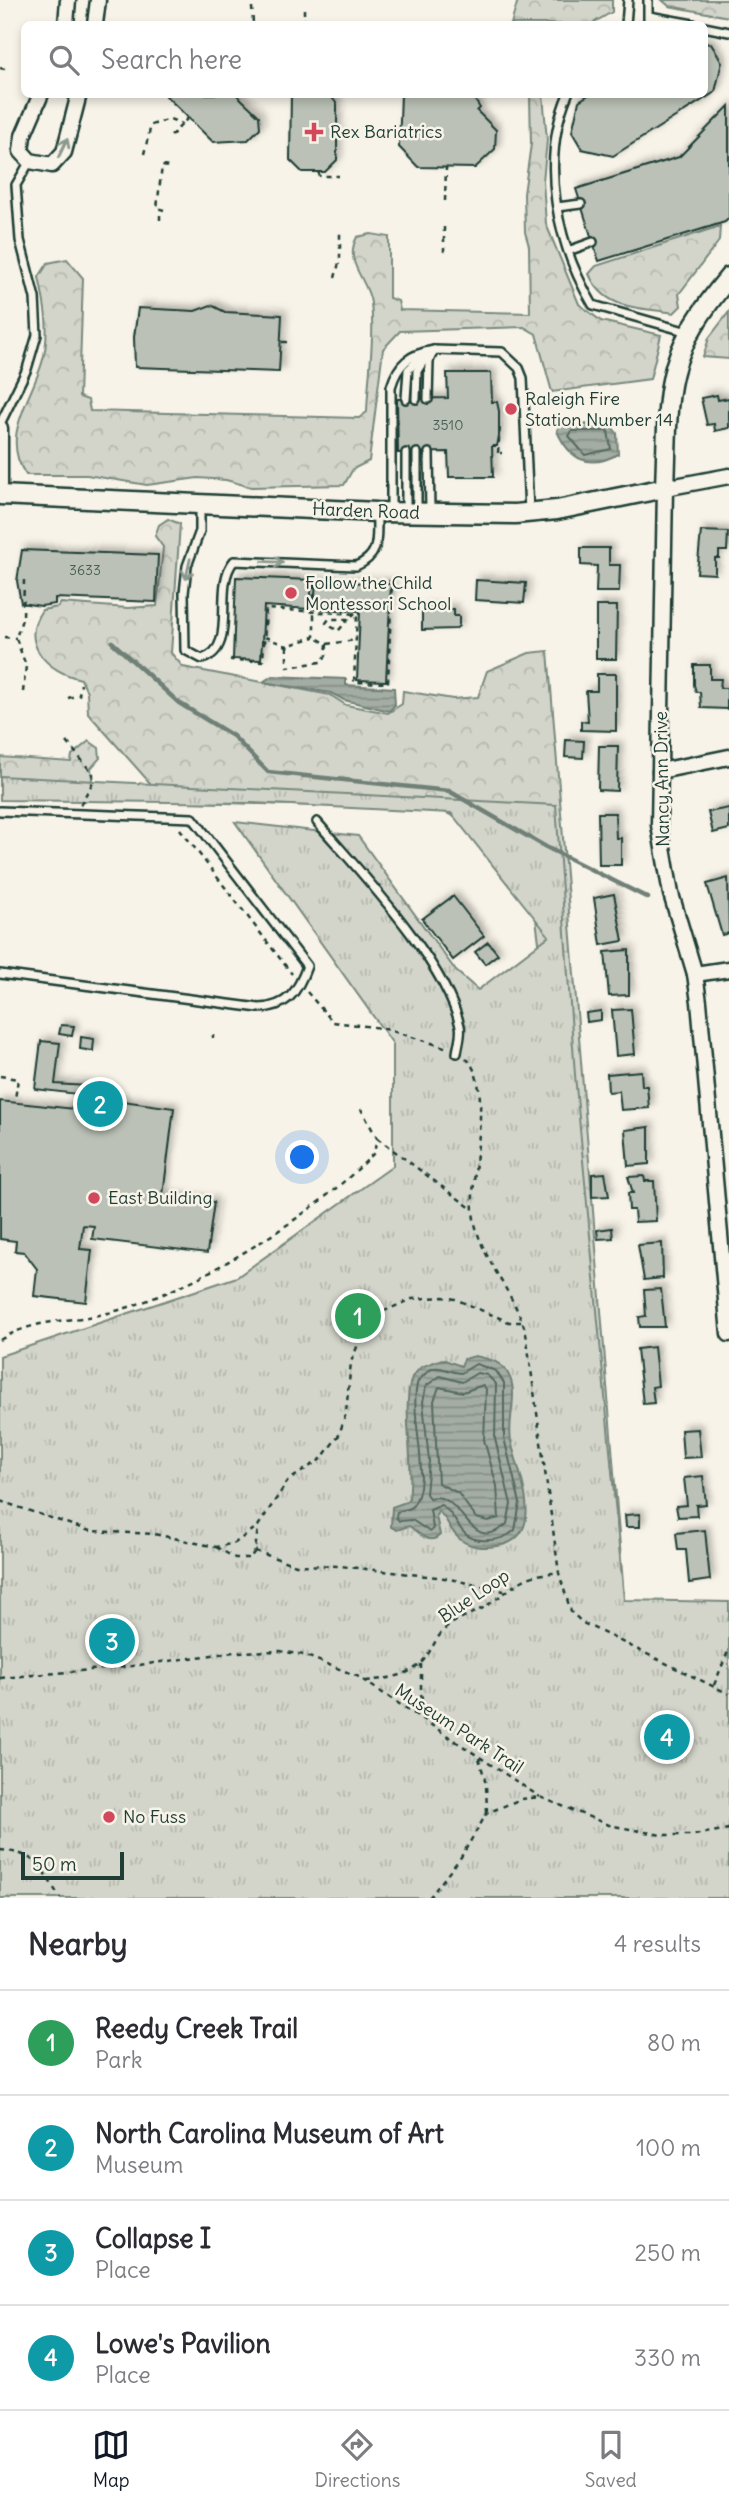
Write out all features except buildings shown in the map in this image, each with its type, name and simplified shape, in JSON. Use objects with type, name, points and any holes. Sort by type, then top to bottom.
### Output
[{"type":"street","points":[[66,21],[68,0]]},
{"type":"street","points":[[94,21],[98,0]]},
{"type":"street","points":[[39,98],[23,136],[21,151],[30,162],[52,165],[64,152],[78,98]]},
{"type":"street","name":"Nancy Ann Drive","points":[[729,277],[688,332],[676,358],[668,391],[659,825],[666,868],[695,974],[729,1334]]},
{"type":"street","points":[[0,426],[0,485]]},
{"type":"street","name":"Harden Road","points":[[0,495],[404,513],[529,513],[557,510],[729,476]]},
{"type":"street","points":[[660,771],[729,757]]},
{"type":"street","points":[[695,974],[729,969]]},
{"type":"lane","points":[[626,21],[628,0]]},
{"type":"lane","points":[[648,0],[648,21]]},
{"type":"lane","points":[[649,16],[676,21]]},
{"type":"lane","points":[[708,28],[729,32]]},
{"type":"lane","points":[[567,98],[556,143],[557,207],[577,278],[593,305],[688,332]]},
{"type":"lane","points":[[0,426],[27,369],[37,335],[35,298],[20,240],[16,185],[30,162]]},
{"type":"lane","points":[[557,207],[581,204]]},
{"type":"lane","points":[[568,251],[593,242]]},
{"type":"lane","points":[[428,399],[429,361],[434,350]]},
{"type":"lane","points":[[416,399],[417,371],[427,354],[434,350]]},
{"type":"lane","points":[[405,399],[408,370],[422,354],[434,350]]},
{"type":"lane","points":[[404,513],[390,387],[396,371],[405,361],[416,353],[434,350],[502,352],[519,368],[523,378],[529,513]]},
{"type":"lane","points":[[404,513],[406,453]]},
{"type":"lane","points":[[404,513],[417,453]]},
{"type":"lane","points":[[200,503],[200,531],[187,566],[182,631],[185,650],[202,659],[214,655],[221,646],[225,578],[234,561],[356,566],[370,560],[404,513],[429,453]]},
{"type":"lane","points":[[0,811],[193,818],[307,966],[300,984],[289,999],[275,1006],[259,1008],[0,974]]},
{"type":"lane","points":[[317,822],[362,874],[434,966],[461,1027],[457,1053]]},
{"type":"path","points":[[253,7],[253,21]]},
{"type":"path","points":[[304,9],[306,21]]},
{"type":"path","points":[[172,136],[188,118]]},
{"type":"path","points":[[144,154],[151,125],[170,119],[182,124]]},
{"type":"path","points":[[160,219],[162,210],[156,204],[162,165],[169,167]]},
{"type":"path","points":[[445,201],[446,167]]},
{"type":"path","points":[[318,172],[320,176],[339,176]]},
{"type":"path","points":[[444,227],[444,251]]},
{"type":"path","points":[[335,278],[340,259],[340,232]]},
{"type":"path","points":[[282,342],[292,342]]},
{"type":"path","points":[[500,453],[500,426],[503,426]]},
{"type":"path","points":[[314,578],[314,637]]},
{"type":"path","points":[[23,692],[26,666],[16,638],[23,616],[24,580]]},
{"type":"path","points":[[355,613],[354,681],[388,683],[392,581],[374,580]]},
{"type":"path","points":[[232,658],[263,661],[266,610],[355,613]]},
{"type":"path","points":[[349,619],[329,619],[326,623],[338,631],[355,613]]},
{"type":"path","points":[[264,636],[270,642],[287,646],[314,637]]},
{"type":"path","points":[[4,637],[16,638]]},
{"type":"path","points":[[314,637],[327,645],[356,640]]},
{"type":"path","points":[[287,646],[285,664],[290,667],[321,662],[326,656],[327,645]]},
{"type":"path","points":[[68,698],[79,695],[80,684]]},
{"type":"path","points":[[67,742],[93,774],[93,782],[80,800],[79,814]]},
{"type":"path","points":[[171,817],[293,975]]},
{"type":"path","points":[[306,991],[333,1022],[382,1028],[457,1053],[471,1064],[478,1086],[473,1210],[484,1249],[523,1322],[536,1394],[558,1573],[571,1612],[583,1623],[729,1694]]},
{"type":"path","points":[[0,1076],[18,1079],[15,1099]]},
{"type":"path","points":[[361,1109],[377,1138],[423,1169],[473,1210]]},
{"type":"path","points":[[0,1340],[36,1322],[112,1312],[194,1279],[284,1226],[362,1166],[374,1153],[377,1138]]},
{"type":"path","points":[[216,1547],[240,1541],[258,1526],[284,1486],[321,1459],[339,1435],[346,1413],[351,1362],[363,1332],[382,1312],[411,1299],[443,1297],[455,1299],[509,1322],[523,1322]]},
{"type":"path","points":[[0,1501],[90,1531],[154,1534],[216,1547],[242,1559],[250,1558],[255,1551],[258,1526]]},
{"type":"path","points":[[255,1551],[296,1565],[340,1566],[445,1578],[504,1591]]},
{"type":"path","name":"Blue Loop","points":[[421,1663],[442,1631],[453,1622],[494,1602],[504,1591],[530,1576],[558,1573]]},
{"type":"path","points":[[714,1687],[729,1649]]},
{"type":"path","points":[[0,1678],[269,1650],[316,1658],[365,1681],[391,1678],[421,1663],[421,1694],[428,1722]]},
{"type":"path","name":"Museum Park Trail","points":[[365,1681],[540,1797]]},
{"type":"path","points":[[429,1898],[461,1857],[487,1813],[486,1784],[478,1756]]},
{"type":"path","points":[[487,1813],[514,1801],[540,1797],[573,1812],[633,1830],[676,1836],[729,1829]]},
{"type":"path","points":[[0,1850],[22,1853],[40,1865],[60,1898]]},
{"type":"green space","points":[[518,0],[612,0],[612,12],[596,21],[512,21]]},
{"type":"green space","points":[[662,0],[729,0],[729,17],[669,6]]},
{"type":"green space","points":[[530,98],[543,98],[547,140],[543,181],[546,224],[579,304],[601,321],[661,335],[650,379],[552,392],[536,334],[524,327],[400,331],[383,349],[369,461],[353,469],[344,485],[251,487],[226,480],[198,478],[147,485],[87,475],[26,475],[19,461],[16,433],[45,352],[46,320],[39,277],[48,263],[67,259],[83,278],[79,397],[88,400],[90,411],[359,418],[367,412],[372,330],[369,294],[354,263],[353,246],[357,237],[371,234],[389,237],[389,298],[398,301],[400,310],[530,313],[529,246],[525,232],[524,194],[531,144]]},
{"type":"green space","points":[[720,226],[719,241],[679,294],[681,306],[674,313],[636,308],[614,301],[604,295],[589,274],[596,266]]},
{"type":"green space","points":[[729,312],[729,359],[703,357],[709,338]]},
{"type":"green space","points":[[168,519],[180,524],[171,653],[183,667],[330,695],[346,705],[388,713],[402,704],[403,691],[453,699],[478,697],[487,671],[529,653],[548,651],[625,1609],[533,896],[472,826],[441,810],[166,801],[88,713],[87,692],[81,679],[57,670],[48,663],[35,644],[34,634],[42,610],[58,607],[61,603],[128,608],[157,606],[163,547],[155,536],[159,525]]},
{"type":"green space","points":[[89,741],[99,748],[100,758],[91,768],[92,779],[86,799],[0,796],[0,757],[71,762],[72,755]]},
{"type":"green space","points":[[0,776],[556,805],[575,1075],[624,1600],[729,1602],[729,1898],[0,1898],[0,1356],[237,1277],[393,1166],[393,1044],[235,822],[358,836],[456,971],[478,990],[549,936],[451,813],[252,803],[0,800]]},
{"type":"water","points":[[609,423],[617,433],[618,454],[598,461],[589,461],[574,455],[557,431],[559,426]]},
{"type":"water","points":[[272,676],[346,679],[346,685],[394,688],[395,705],[389,711],[344,700],[331,693],[263,682]]},
{"type":"water","points":[[475,1356],[500,1365],[510,1378],[513,1393],[511,1441],[526,1502],[526,1518],[522,1531],[513,1541],[487,1547],[465,1543],[454,1534],[438,1511],[436,1516],[440,1535],[436,1538],[428,1539],[409,1526],[397,1530],[391,1527],[392,1507],[406,1502],[409,1498],[408,1404],[412,1377],[421,1367],[442,1359],[461,1366],[464,1359]]},
{"type":"waterway","points":[[112,642],[179,703],[233,736],[268,772],[449,791],[546,847],[648,898]]},
{"type":"place","name":"Rex Bariatrics","points":[[314,132]]},
{"type":"place","name":"Raleigh Fire Station Number 14","points":[[511,409]]},
{"type":"place","name":"Follow the Child Montessori School","points":[[291,593]]},
{"type":"place","name":"North Carolina Museum of Art","points":[[100,1104]]},
{"type":"place","name":"East Building","points":[[94,1198]]},
{"type":"place","name":"Reedy Creek Trail","points":[[358,1316]]},
{"type":"place","name":"Collapse I","points":[[112,1641]]},
{"type":"place","name":"Lowe's Pavilion","points":[[667,1737]]},
{"type":"place","name":"No Fuss","points":[[109,1817]]}]
